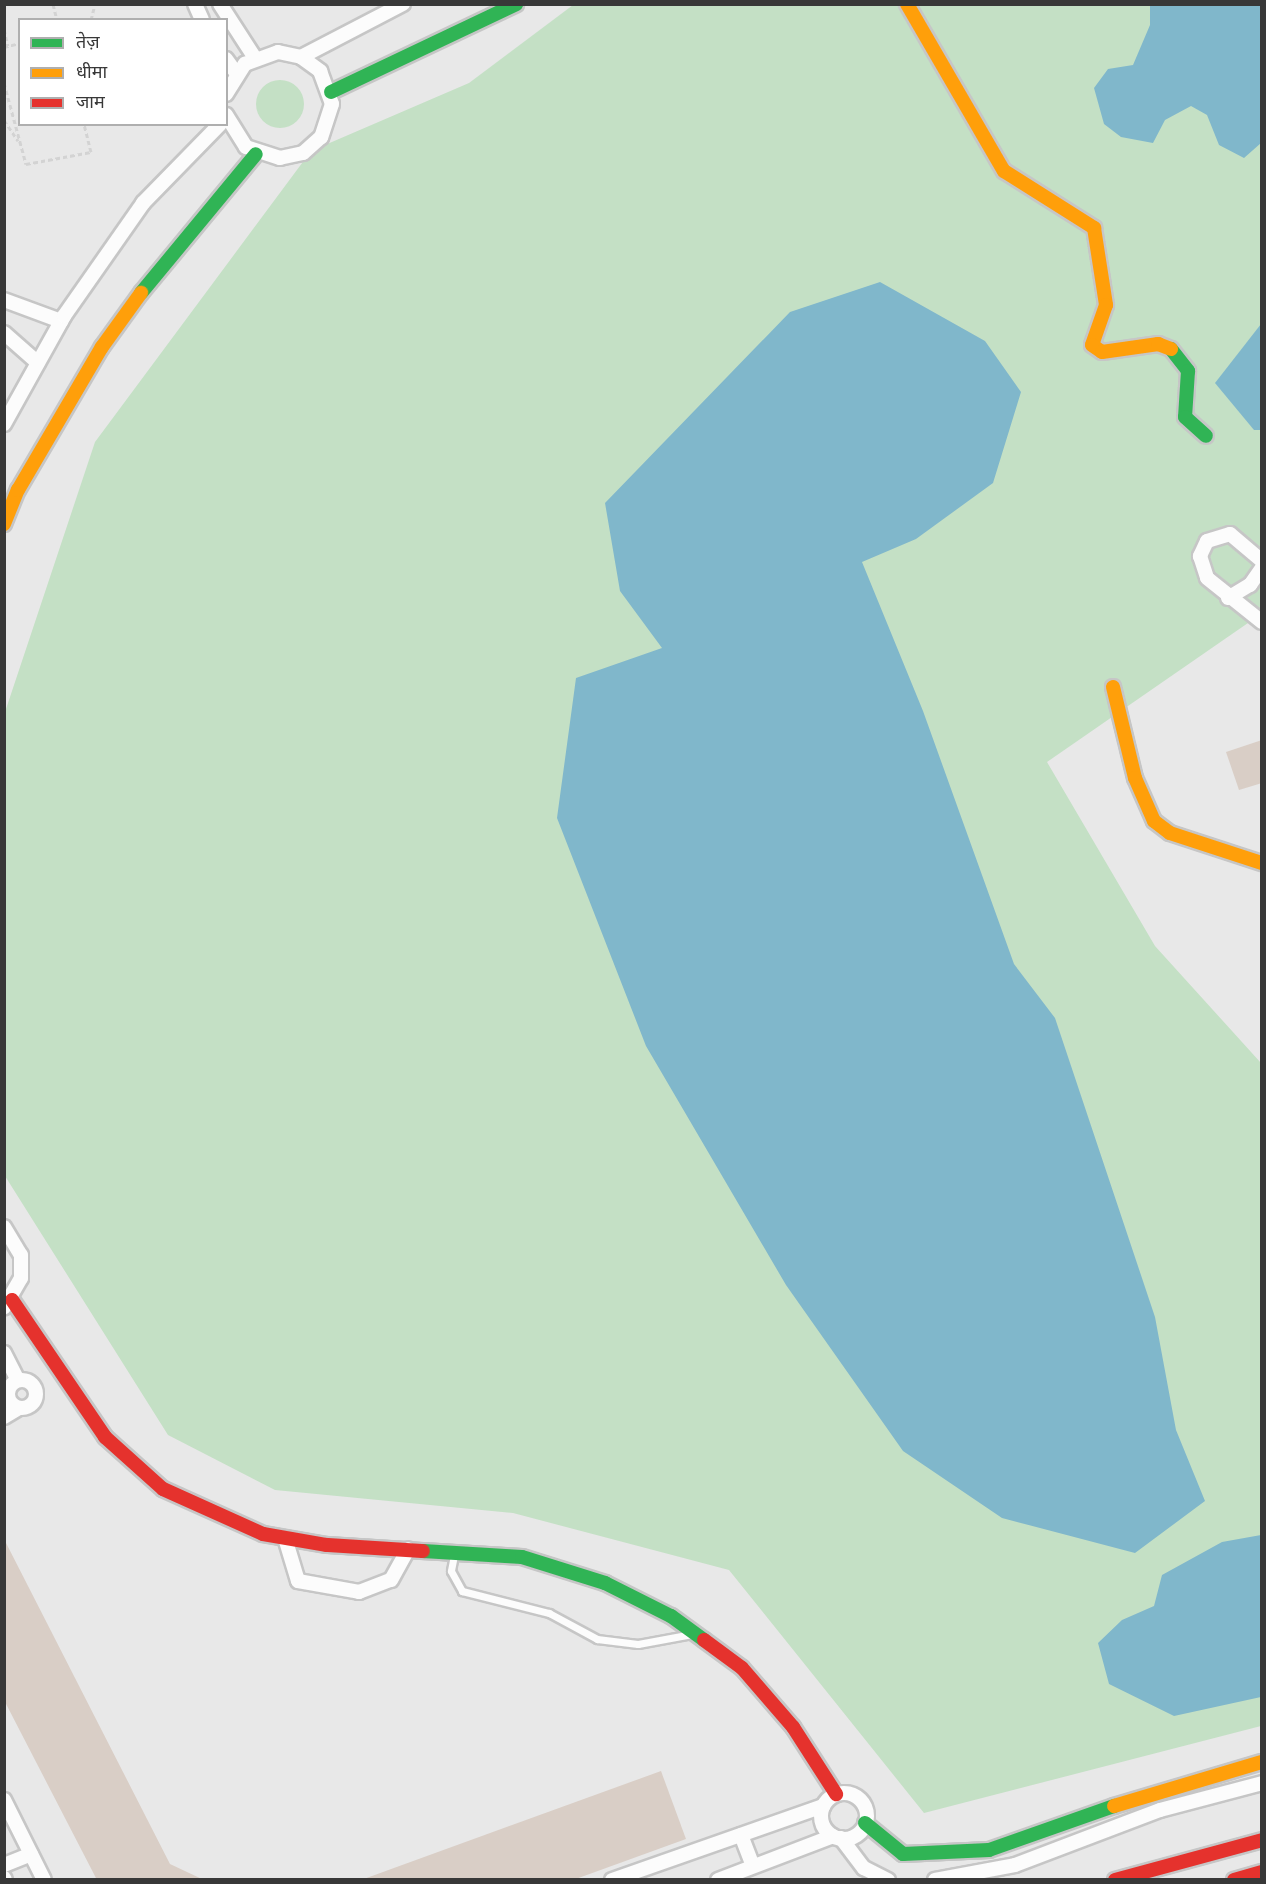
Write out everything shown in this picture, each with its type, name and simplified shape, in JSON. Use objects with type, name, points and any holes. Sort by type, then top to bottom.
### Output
[{"type":"street","points":[[195,4],[201,18]]},
{"type":"street","points":[[301,57],[403,4]]},
{"type":"street","points":[[331,92],[516,4]]},
{"type":"street","points":[[907,4],[997,161],[1083,217],[1097,235],[1106,305],[1092,345],[1102,352],[1158,344],[1175,350],[1188,371],[1185,417],[1206,436]]},
{"type":"street","points":[[228,21],[255,58]]},
{"type":"street","points":[[228,90],[236,73],[255,58],[278,52],[301,57],[320,71],[331,92],[327,127],[313,146],[291,157],[256,153],[238,139],[228,119]]},
{"type":"street","points":[[228,62],[236,73]]},
{"type":"street","points":[[4,424],[61,321],[143,202],[218,126]]},
{"type":"street","points":[[4,524],[18,490],[102,347],[173,249],[256,153]]},
{"type":"street","points":[[4,300],[61,321]]},
{"type":"street","points":[[4,333],[38,363]]},
{"type":"street","points":[[1262,561],[1238,537],[1222,534],[1207,541],[1200,556],[1202,572],[1228,598],[1262,622]]},
{"type":"street","points":[[1228,598],[1250,585],[1262,568]]},
{"type":"street","points":[[1113,687],[1135,778],[1154,821],[1170,833],[1262,863]]},
{"type":"street","points":[[4,1227],[21,1255],[21,1278],[8,1304],[105,1437],[129,1462],[204,1512],[240,1528],[285,1538],[522,1557],[566,1568],[671,1616],[742,1668],[786,1718],[836,1794],[857,1797],[866,1809],[865,1823],[856,1835],[837,1837],[718,1880]]},
{"type":"street","points":[[4,1353],[10,1386],[8,1397],[19,1408]]},
{"type":"street","points":[[4,1417],[19,1408],[33,1404],[36,1390],[10,1386]]},
{"type":"street","points":[[285,1538],[298,1581],[359,1592],[391,1580],[408,1549]]},
{"type":"street","points":[[865,1823],[903,1854],[989,1850],[1185,1781],[1262,1762]]},
{"type":"street","points":[[935,1880],[1015,1865],[1160,1810],[1262,1783]]},
{"type":"street","points":[[612,1880],[824,1806],[836,1794]]},
{"type":"street","points":[[4,1800],[44,1880]]},
{"type":"street","points":[[824,1806],[823,1825],[837,1837],[864,1868],[888,1880]]},
{"type":"street","points":[[741,1835],[753,1866]]},
{"type":"street","points":[[1115,1880],[1262,1840]]},
{"type":"street","points":[[4,1865],[31,1854]]},
{"type":"street","points":[[1234,1880],[1262,1872]]},
{"type":"lane","points":[[455,1552],[451,1571],[462,1591],[549,1614],[597,1639],[638,1644],[694,1633]]},
{"type":"path","points":[[4,29],[6,47]]},
{"type":"path","points":[[4,83],[26,164],[91,152],[84,126]]},
{"type":"path","points":[[4,120],[21,145]]},
{"type":"green space","points":[[573,5],[1261,5],[1261,614],[1047,762],[1155,946],[1261,1063],[1261,1726],[924,1813],[729,1570],[513,1513],[275,1490],[168,1435],[5,1176],[5,712],[95,442],[311,151],[469,83]]},
{"type":"green space","points":[[275,80],[285,80],[297,87],[304,99],[304,109],[297,121],[285,128],[275,128],[260,117],[256,109],[256,99],[267,84]]},
{"type":"water","points":[[1150,5],[1261,5],[1261,143],[1244,158],[1219,145],[1207,115],[1191,106],[1165,120],[1153,143],[1121,137],[1104,124],[1094,88],[1108,69],[1133,65],[1150,25]]},
{"type":"water","points":[[880,282],[985,341],[1021,392],[993,483],[916,539],[862,562],[923,711],[1014,964],[1055,1018],[1155,1317],[1176,1430],[1205,1501],[1135,1553],[1002,1518],[903,1451],[786,1285],[646,1046],[557,818],[576,678],[662,648],[620,591],[605,503],[790,312]]},
{"type":"water","points":[[1261,324],[1261,430],[1254,430],[1215,383]]},
{"type":"water","points":[[1261,1535],[1261,1697],[1174,1716],[1109,1684],[1098,1643],[1122,1620],[1154,1606],[1162,1575],[1222,1542]]},
{"type":"building","points":[[1262,740],[1262,783],[1239,790],[1226,752]]},
{"type":"building","points":[[4,1539],[170,1864],[204,1880],[97,1880],[4,1700]]},
{"type":"building","points":[[661,1771],[686,1839],[573,1880],[361,1880]]},
{"type":"traffic: fast","points":[[331,92],[516,4]]},
{"type":"traffic: fast","points":[[141,293],[256,154]]},
{"type":"traffic: fast","points":[[1171,349],[1188,371],[1185,417],[1206,436]]},
{"type":"traffic: fast","points":[[423,1551],[522,1557],[605,1583],[671,1616],[704,1640]]},
{"type":"traffic: fast","points":[[865,1823],[903,1854],[989,1850],[1114,1806]]},
{"type":"traffic: slow","points":[[907,4],[1004,171],[1094,228],[1106,305],[1092,345],[1102,352],[1158,344],[1171,349]]},
{"type":"traffic: slow","points":[[4,524],[18,490],[102,347],[141,293]]},
{"type":"traffic: slow","points":[[1113,687],[1135,778],[1154,821],[1170,833],[1262,863]]},
{"type":"traffic: slow","points":[[1114,1806],[1262,1762]]},
{"type":"traffic: jam","points":[[12,1300],[105,1437],[163,1489],[263,1534],[327,1545],[423,1551]]},
{"type":"traffic: jam","points":[[704,1640],[742,1668],[793,1727],[836,1794]]},
{"type":"traffic: jam","points":[[1115,1880],[1262,1840]]},
{"type":"traffic: jam","points":[[1234,1880],[1262,1872]]}]
